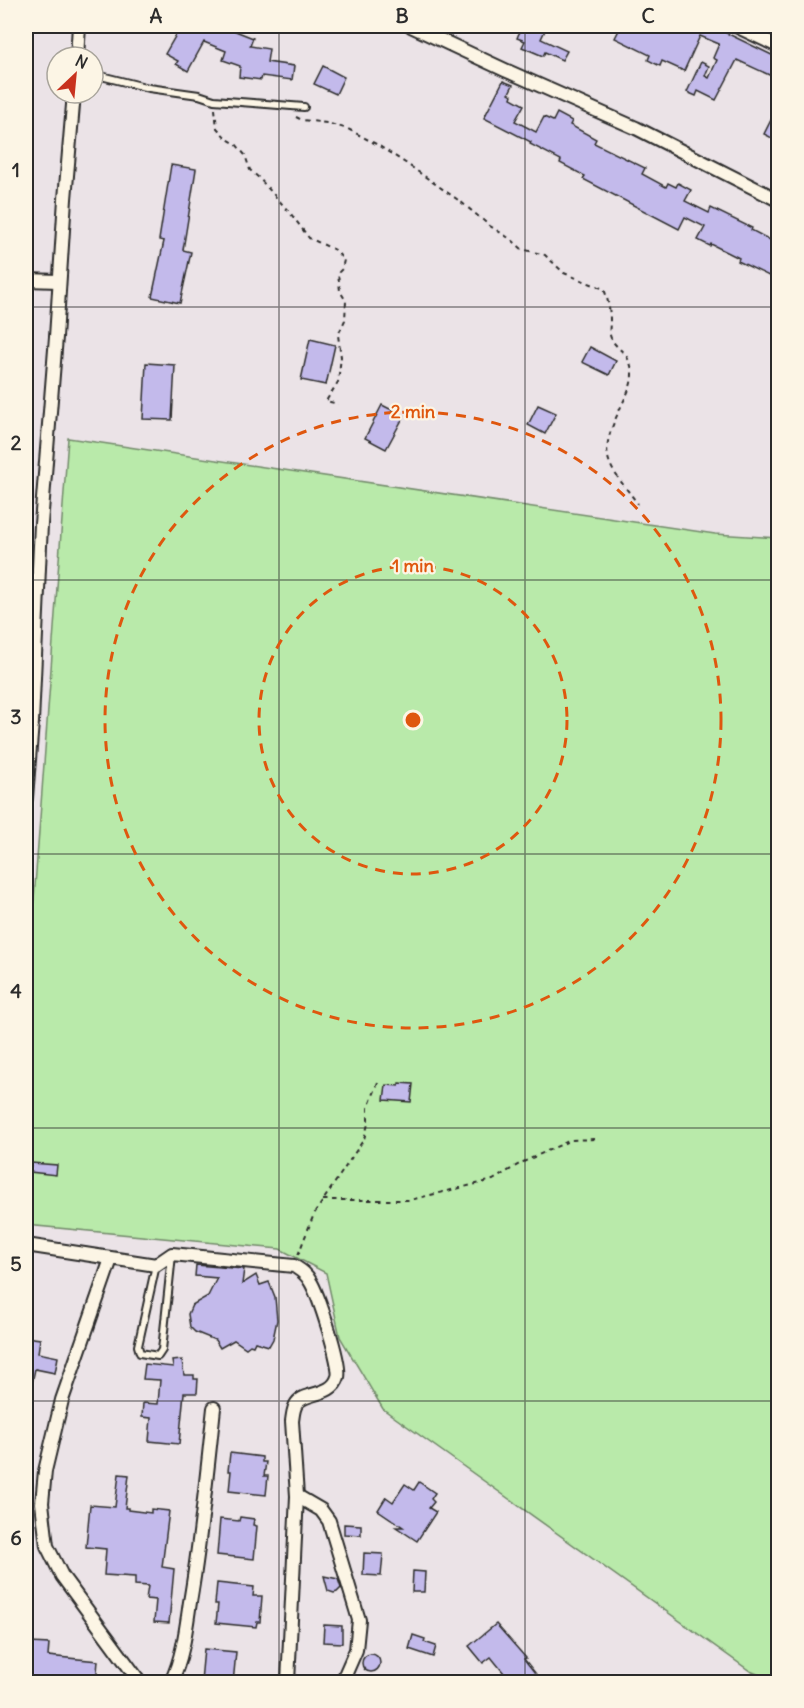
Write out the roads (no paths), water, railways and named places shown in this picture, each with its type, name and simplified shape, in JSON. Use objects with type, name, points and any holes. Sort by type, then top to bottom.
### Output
[{"type":"street","points":[[78,45],[79,26]]},
{"type":"street","points":[[411,26],[636,128],[778,200]]},
{"type":"street","points":[[736,26],[778,46]]},
{"type":"street","points":[[26,798],[41,524],[73,105]]},
{"type":"street","points":[[26,280],[59,281]]},
{"type":"street","points":[[26,1245],[156,1265],[172,1254],[294,1266],[303,1271],[311,1281],[333,1343],[339,1376],[333,1386],[325,1391],[298,1401],[293,1411],[297,1496],[288,1683]]},
{"type":"street","points":[[111,1259],[62,1400],[45,1471],[42,1503],[47,1546],[62,1576],[140,1683]]},
{"type":"street","points":[[171,1683],[183,1648],[197,1559],[214,1408]]},
{"type":"street","points":[[297,1496],[321,1510],[329,1521],[359,1620],[356,1650],[342,1683]]},
{"type":"lane","points":[[105,77],[214,100],[303,107]]},
{"type":"lane","points":[[156,1265],[138,1346],[141,1353],[158,1356],[162,1350],[172,1254]]}]
